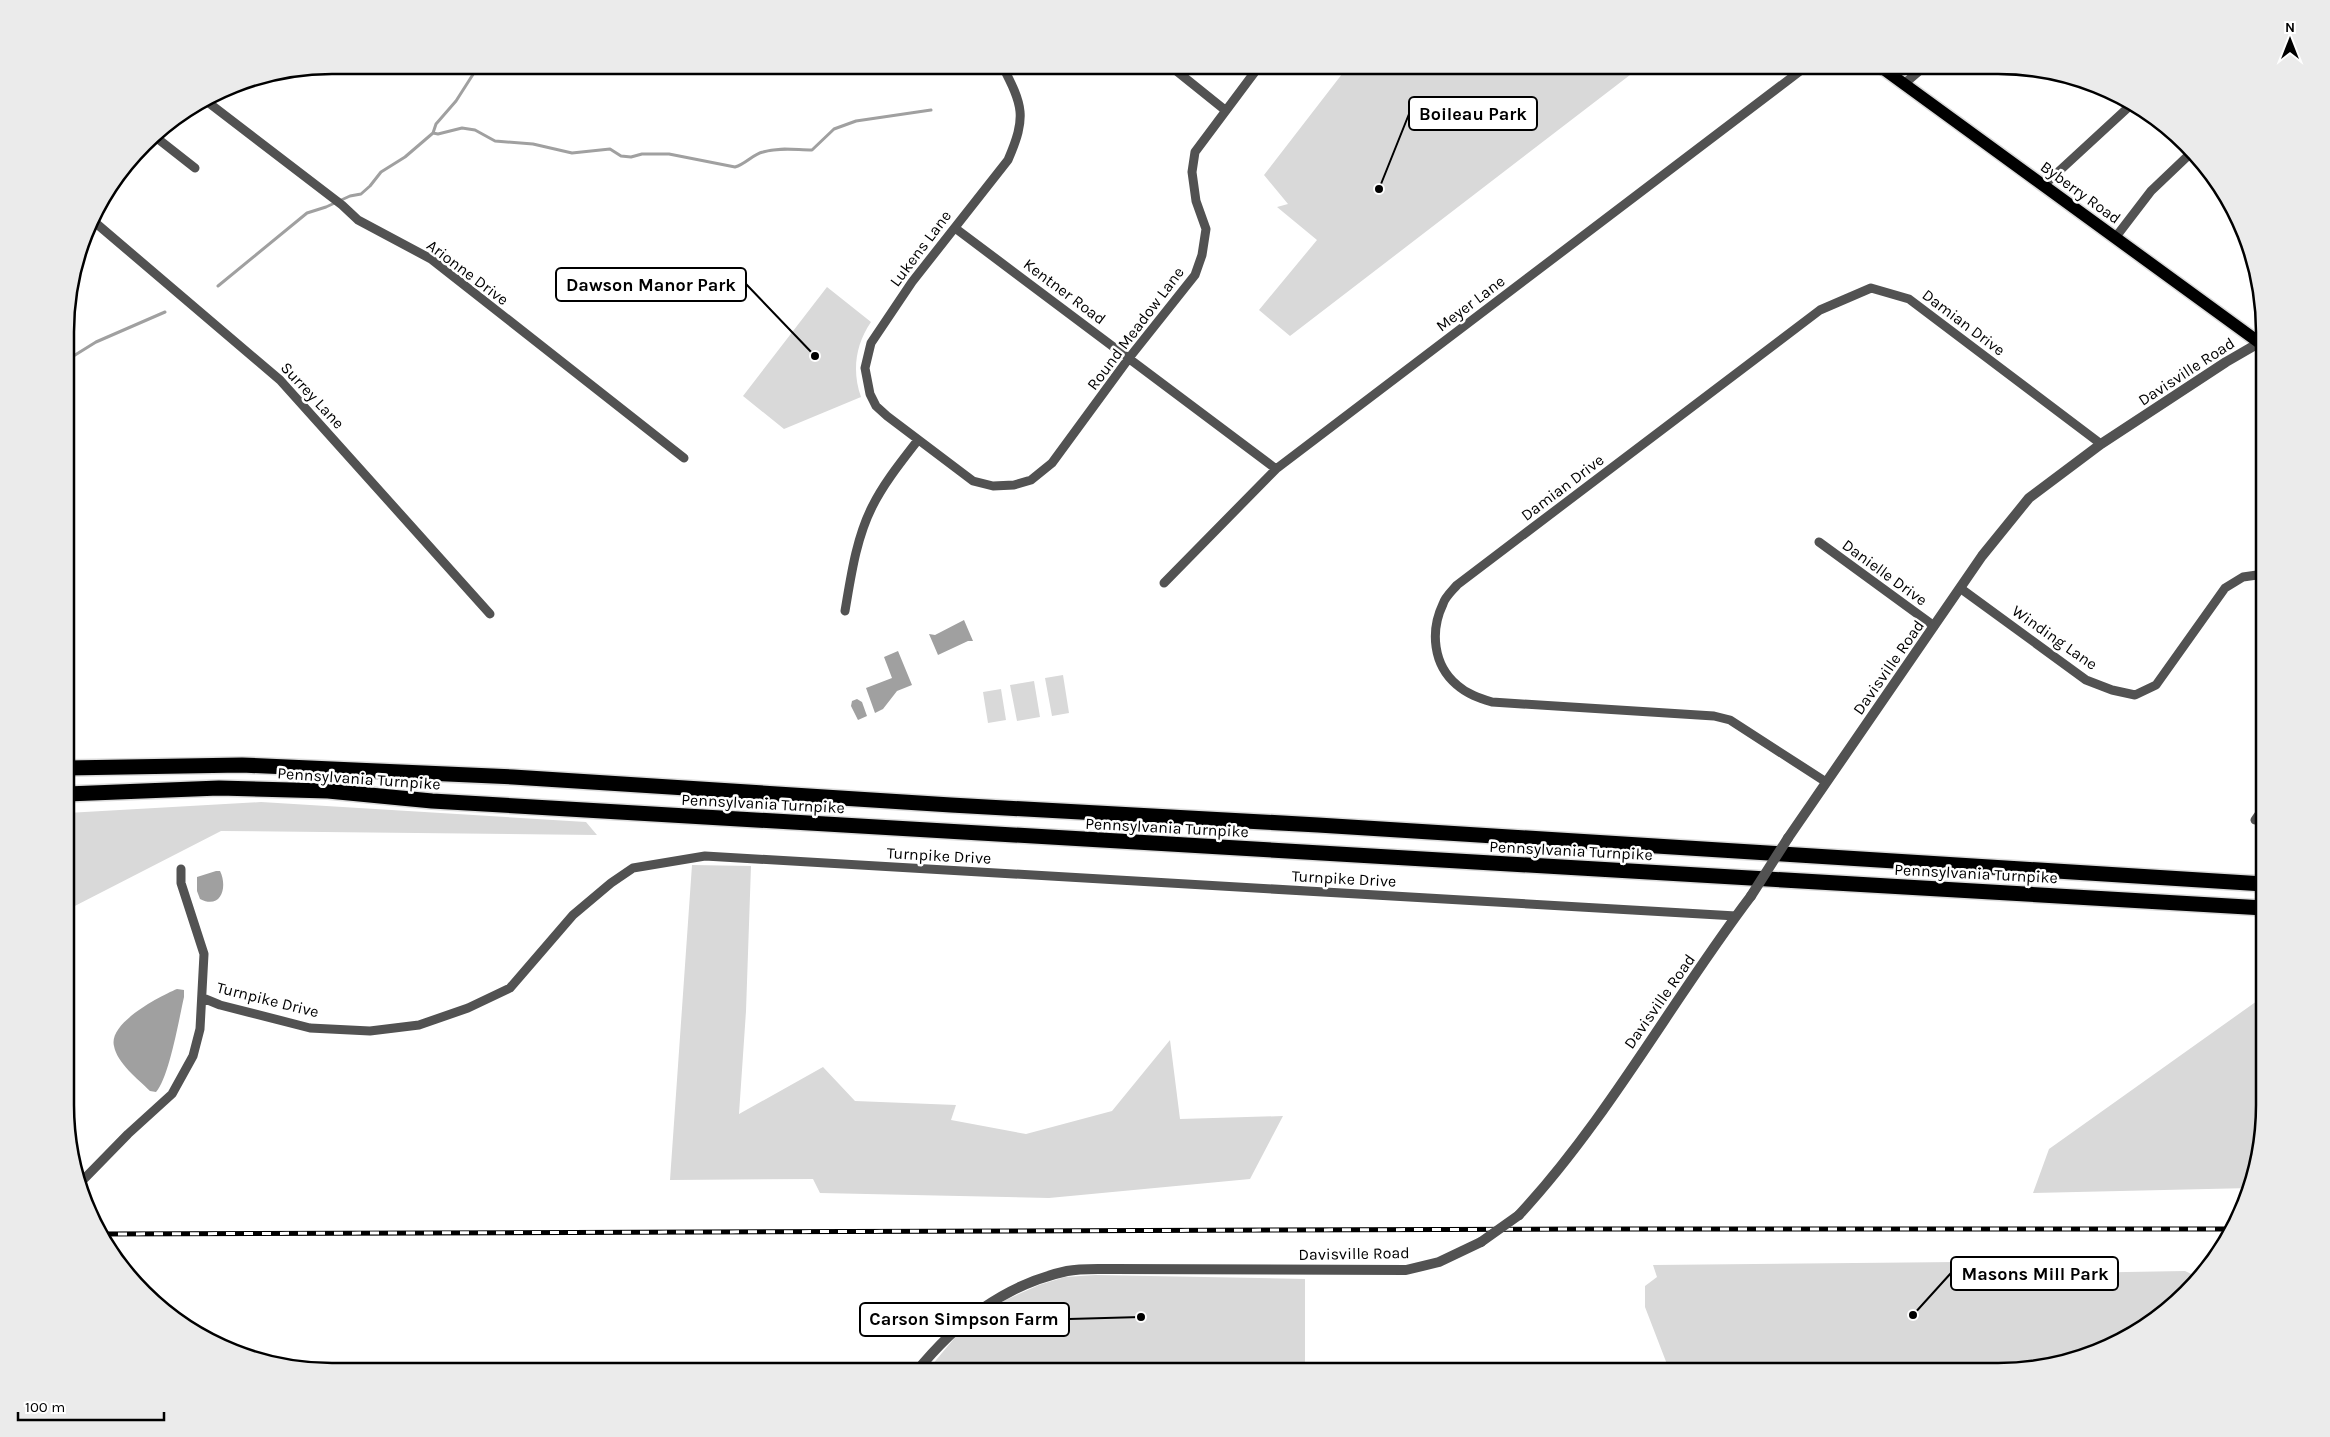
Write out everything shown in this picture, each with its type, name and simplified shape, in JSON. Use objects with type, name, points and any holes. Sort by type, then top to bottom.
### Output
[{"type":"highway","name":"Pennsylvania Turnpike","points":[[74,768],[242,765],[513,776],[961,806],[1318,825],[2256,884]]},
{"type":"highway","name":"Pennsylvania Turnpike","points":[[74,794],[219,788],[328,791],[432,801],[2256,908]]},
{"type":"main road","name":"Byberry Road","points":[[1890,74],[2256,338]]},
{"type":"street","name":"Lukens Lane","points":[[918,440],[876,406],[870,394],[865,368],[871,343],[912,282],[1008,160],[1018,137],[1022,118],[1020,106],[1006,74]]},
{"type":"street","points":[[1180,74],[1225,110]]},
{"type":"street","name":"Round Meadow Lane","points":[[918,440],[973,481],[993,486],[1014,485],[1031,480],[1052,463],[1129,358],[1195,275],[1202,255],[1206,229],[1196,201],[1192,172],[1195,152],[1253,74]]},
{"type":"street","name":"Meyer Lane","points":[[1164,583],[1276,469],[1796,74]]},
{"type":"street","points":[[1904,84],[1916,74]]},
{"type":"street","name":"Arionne Drive","points":[[210,104],[342,205],[358,220],[431,259],[684,458]]},
{"type":"street","points":[[2044,185],[2127,108]]},
{"type":"street","points":[[160,140],[195,168]]},
{"type":"street","points":[[2115,238],[2151,190],[2187,156]]},
{"type":"street","name":"Surrey Lane","points":[[97,224],[280,380],[490,614]]},
{"type":"street","name":"Kentner Road","points":[[955,228],[1276,469]]},
{"type":"street","name":"Damian Drive","points":[[1826,782],[1730,720],[1714,716],[1492,702],[1470,694],[1456,685],[1441,665],[1435,645],[1437,624],[1443,603],[1457,585],[1820,310],[1871,288],[1909,299],[2101,444]]},
{"type":"street","name":"Davisville Road","points":[[923,1363],[940,1343],[967,1318],[994,1299],[1025,1284],[1067,1271],[1113,1269],[1406,1270],[1439,1262],[1481,1242],[1519,1215],[1545,1187],[1591,1125],[1751,896],[1826,782],[1960,588],[2005,526],[2029,498],[2101,444],[2226,362],[2256,347]]},
{"type":"street","points":[[845,611],[861,534],[871,507],[887,481],[918,440]]},
{"type":"street","name":"Danielle Drive","points":[[1820,542],[1934,626]]},
{"type":"street","name":"Winding Lane","points":[[1960,588],[2086,680],[2112,690],[2135,694],[2156,685],[2225,588],[2243,577],[2256,575]]},
{"type":"street","name":"Turnpike Drive","points":[[203,998],[220,1005],[310,1028],[370,1030],[420,1025],[468,1008],[510,988],[573,915],[610,883],[633,868],[705,856],[1736,916]]},
{"type":"street","points":[[85,1178],[128,1134],[172,1094],[193,1056],[200,1029],[204,954],[181,883],[181,869]]},
{"type":"shaded area","points":[[1342,74],[1631,74],[1290,336],[1259,310],[1317,240],[1277,207],[1288,204],[1264,175]]},
{"type":"shaded area","points":[[827,287],[871,322],[858,349],[856,368],[861,397],[784,429],[743,396]]},
{"type":"shaded area","points":[[964,620],[973,641],[968,641],[938,655],[929,634],[935,635]]},
{"type":"shaded area","points":[[898,651],[912,685],[897,691],[883,709],[875,713],[866,688],[892,678],[884,657]]},
{"type":"shaded area","points":[[1063,675],[1069,713],[1052,716],[1045,678]]},
{"type":"shaded area","points":[[1034,681],[1040,717],[1017,721],[1010,685]]},
{"type":"shaded area","points":[[1001,689],[1006,720],[988,723],[983,692]]},
{"type":"shaded area","points":[[857,699],[862,702],[867,716],[858,720],[851,706],[852,701]]},
{"type":"shaded area","points":[[261,802],[586,822],[597,835],[221,831],[74,906],[74,813]]},
{"type":"shaded area","points":[[692,865],[751,866],[746,1011],[739,1114],[823,1067],[855,1101],[956,1105],[951,1120],[1026,1134],[1112,1111],[1170,1040],[1180,1119],[1283,1116],[1250,1179],[1049,1198],[820,1193],[813,1179],[670,1180]]},
{"type":"shaded area","points":[[220,871],[223,890],[218,899],[213,902],[207,902],[200,899],[197,891],[197,877]]},
{"type":"shaded area","points":[[177,989],[184,990],[184,997],[173,1048],[161,1085],[156,1092],[150,1091],[119,1059],[114,1046],[114,1037],[119,1028],[137,1011]]},
{"type":"shaded area","points":[[2256,1002],[2256,1122],[2251,1156],[2243,1188],[2033,1193],[2049,1149]]},
{"type":"shaded area","points":[[2061,1261],[2069,1273],[2185,1271],[2192,1274],[2181,1288],[2155,1310],[2127,1329],[2081,1350],[2032,1361],[2015,1363],[1667,1363],[1645,1307],[1645,1286],[1657,1277],[1653,1265]]},
{"type":"shaded area","points":[[1096,1275],[1305,1279],[1305,1363],[934,1363],[963,1328],[990,1307],[1039,1285],[1065,1277]]},
{"type":"waterway","points":[[218,286],[307,213],[350,196],[361,194],[381,172],[405,157],[433,133],[436,124],[456,101],[473,74]]},
{"type":"waterway","points":[[433,133],[438,134],[462,128],[475,130],[495,141],[533,144],[572,153],[610,149],[621,156],[631,157],[642,154],[669,154],[735,167],[759,153],[769,150],[812,150],[834,129],[856,121],[931,110]]},
{"type":"waterway","points":[[74,356],[96,342],[165,312]]},
{"type":"railway","points":[[108,1234],[2225,1229]]},
{"type":"place","name":"Boileau Park","points":[[1379,189]]},
{"type":"place","name":"Dawson Manor Park","points":[[815,356]]},
{"type":"place","name":"Masons Mill Park","points":[[1913,1315]]},
{"type":"place","name":"Carson Simpson Farm","points":[[1141,1317]]}]
